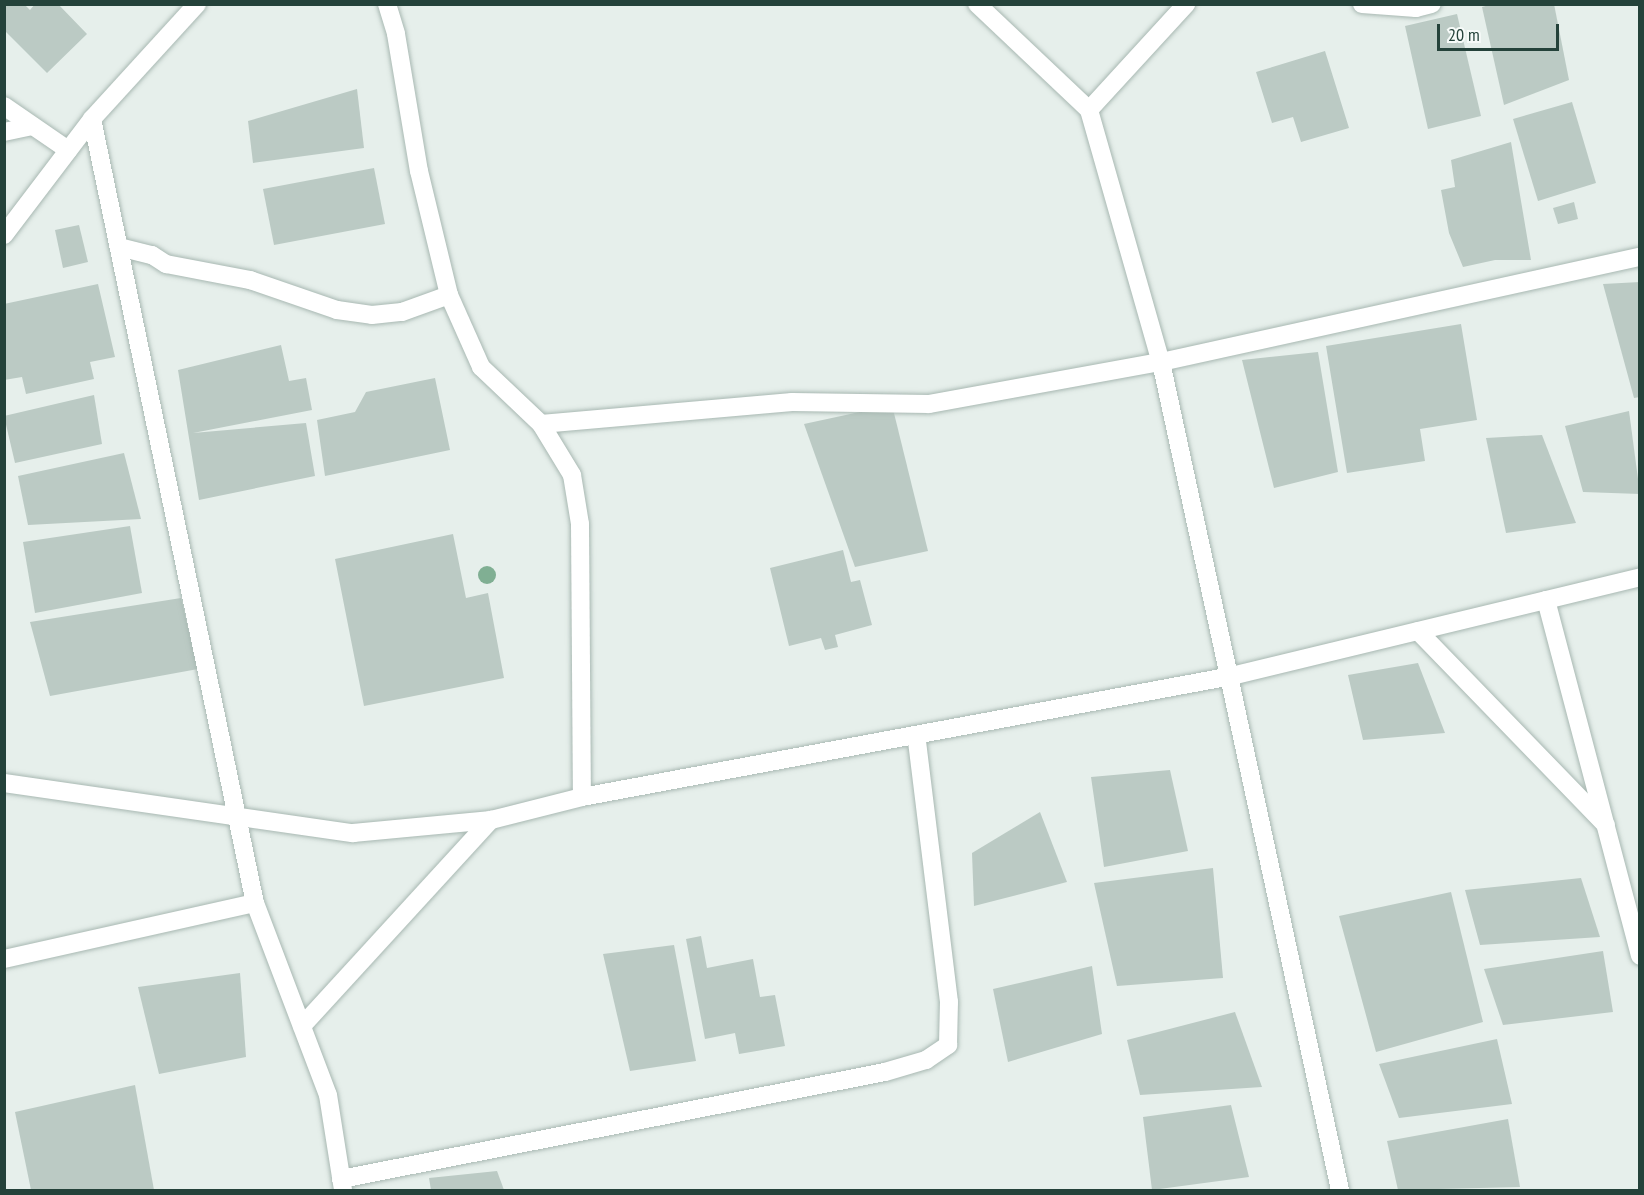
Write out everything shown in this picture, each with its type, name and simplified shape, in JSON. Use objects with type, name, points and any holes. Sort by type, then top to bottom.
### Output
[{"type":"street","points":[[4,235],[92,119],[197,4]]},
{"type":"street","points":[[387,4],[396,34],[419,171],[449,295],[481,367],[541,424],[572,475],[580,524],[582,797]]},
{"type":"street","points":[[977,4],[1089,110],[1161,362],[1232,676],[1340,1191]]},
{"type":"street","points":[[1089,110],[1186,4]]},
{"type":"street","points":[[1362,4],[1416,8],[1432,4]]},
{"type":"street","points":[[4,106],[68,150]]},
{"type":"street","points":[[92,119],[255,903],[328,1095],[342,1185],[885,1072],[926,1060],[948,1045],[949,1002],[916,735]]},
{"type":"street","points":[[4,132],[32,126]]},
{"type":"street","points":[[119,247],[152,255],[166,264],[250,280],[337,310],[372,315],[402,312],[449,295]]},
{"type":"street","points":[[541,424],[792,402],[929,404],[1161,362],[1640,257]]},
{"type":"street","points":[[4,783],[353,833],[491,820],[582,797],[1232,676],[1640,577]]},
{"type":"street","points":[[1546,600],[1635,915],[1640,956]]},
{"type":"street","points":[[1418,631],[1608,826]]},
{"type":"street","points":[[302,1026],[491,820]]},
{"type":"street","points":[[4,959],[255,903]]},
{"type":"building","points":[[35,4],[58,4],[87,34],[47,73],[4,30],[4,5],[25,5],[30,10]]},
{"type":"building","points":[[1493,4],[1554,4],[1569,80],[1504,105],[1482,7]]},
{"type":"building","points":[[1457,14],[1481,116],[1428,129],[1405,26]]},
{"type":"building","points":[[1325,51],[1349,128],[1301,142],[1293,117],[1272,123],[1256,72]]},
{"type":"building","points":[[357,89],[364,148],[253,163],[248,121]]},
{"type":"building","points":[[1572,102],[1596,183],[1538,201],[1513,119]]},
{"type":"building","points":[[1511,142],[1531,260],[1495,260],[1463,267],[1449,233],[1441,190],[1455,187],[1451,160]]},
{"type":"building","points":[[374,168],[385,224],[274,245],[263,189]]},
{"type":"building","points":[[1574,202],[1578,219],[1558,224],[1553,208]]},
{"type":"building","points":[[79,225],[88,262],[63,268],[55,230]]},
{"type":"building","points":[[1640,282],[1640,397],[1634,398],[1603,284]]},
{"type":"building","points":[[98,284],[115,357],[90,362],[94,379],[26,394],[22,377],[4,380],[4,304]]},
{"type":"building","points":[[1461,324],[1477,420],[1420,429],[1425,461],[1347,473],[1326,346]]},
{"type":"building","points":[[281,345],[289,381],[306,378],[312,410],[193,433],[306,423],[315,476],[199,500],[178,370]]},
{"type":"building","points":[[1318,352],[1338,472],[1274,488],[1242,360]]},
{"type":"building","points":[[435,378],[450,450],[325,476],[317,420],[355,412],[366,392]]},
{"type":"building","points":[[94,395],[102,444],[15,463],[4,416]]},
{"type":"building","points":[[892,405],[928,551],[855,567],[804,424]]},
{"type":"building","points":[[1629,411],[1640,494],[1583,492],[1565,426]]},
{"type":"building","points":[[1542,435],[1576,523],[1506,533],[1486,438]]},
{"type":"building","points":[[124,453],[141,519],[28,525],[18,476]]},
{"type":"building","points":[[130,526],[142,593],[35,613],[23,542]]},
{"type":"building","points":[[453,534],[466,598],[488,593],[504,678],[364,706],[335,559]]},
{"type":"building","points":[[843,550],[851,582],[860,580],[872,625],[835,635],[838,647],[825,650],[821,638],[789,646],[770,568]]},
{"type":"building","points":[[181,598],[198,669],[50,696],[30,622]]},
{"type":"building","points":[[1418,663],[1445,733],[1363,740],[1348,675]]},
{"type":"building","points":[[1170,770],[1188,851],[1104,867],[1091,777]]},
{"type":"building","points":[[1040,812],[1067,882],[974,906],[972,853]]},
{"type":"building","points":[[1213,868],[1223,978],[1117,986],[1094,883]]},
{"type":"building","points":[[1581,878],[1600,937],[1480,945],[1465,890]]},
{"type":"building","points":[[1451,892],[1483,1022],[1376,1052],[1339,916]]},
{"type":"building","points":[[701,936],[707,968],[753,959],[760,997],[775,995],[785,1046],[739,1054],[735,1033],[705,1039],[686,939]]},
{"type":"building","points":[[674,945],[696,1061],[630,1071],[603,954]]},
{"type":"building","points":[[1603,951],[1613,1012],[1503,1025],[1484,969]]},
{"type":"building","points":[[1092,966],[1102,1034],[1008,1062],[993,989]]},
{"type":"building","points":[[240,973],[246,1057],[159,1074],[138,987]]},
{"type":"building","points":[[1235,1012],[1262,1087],[1140,1095],[1127,1040]]},
{"type":"building","points":[[1497,1039],[1512,1104],[1399,1118],[1379,1064]]},
{"type":"building","points":[[135,1085],[154,1190],[31,1190],[15,1112]]},
{"type":"building","points":[[1231,1105],[1249,1177],[1152,1190],[1143,1117]]},
{"type":"building","points":[[1508,1119],[1520,1187],[1398,1190],[1387,1141]]},
{"type":"building","points":[[497,1171],[504,1190],[431,1190],[429,1178]]}]
